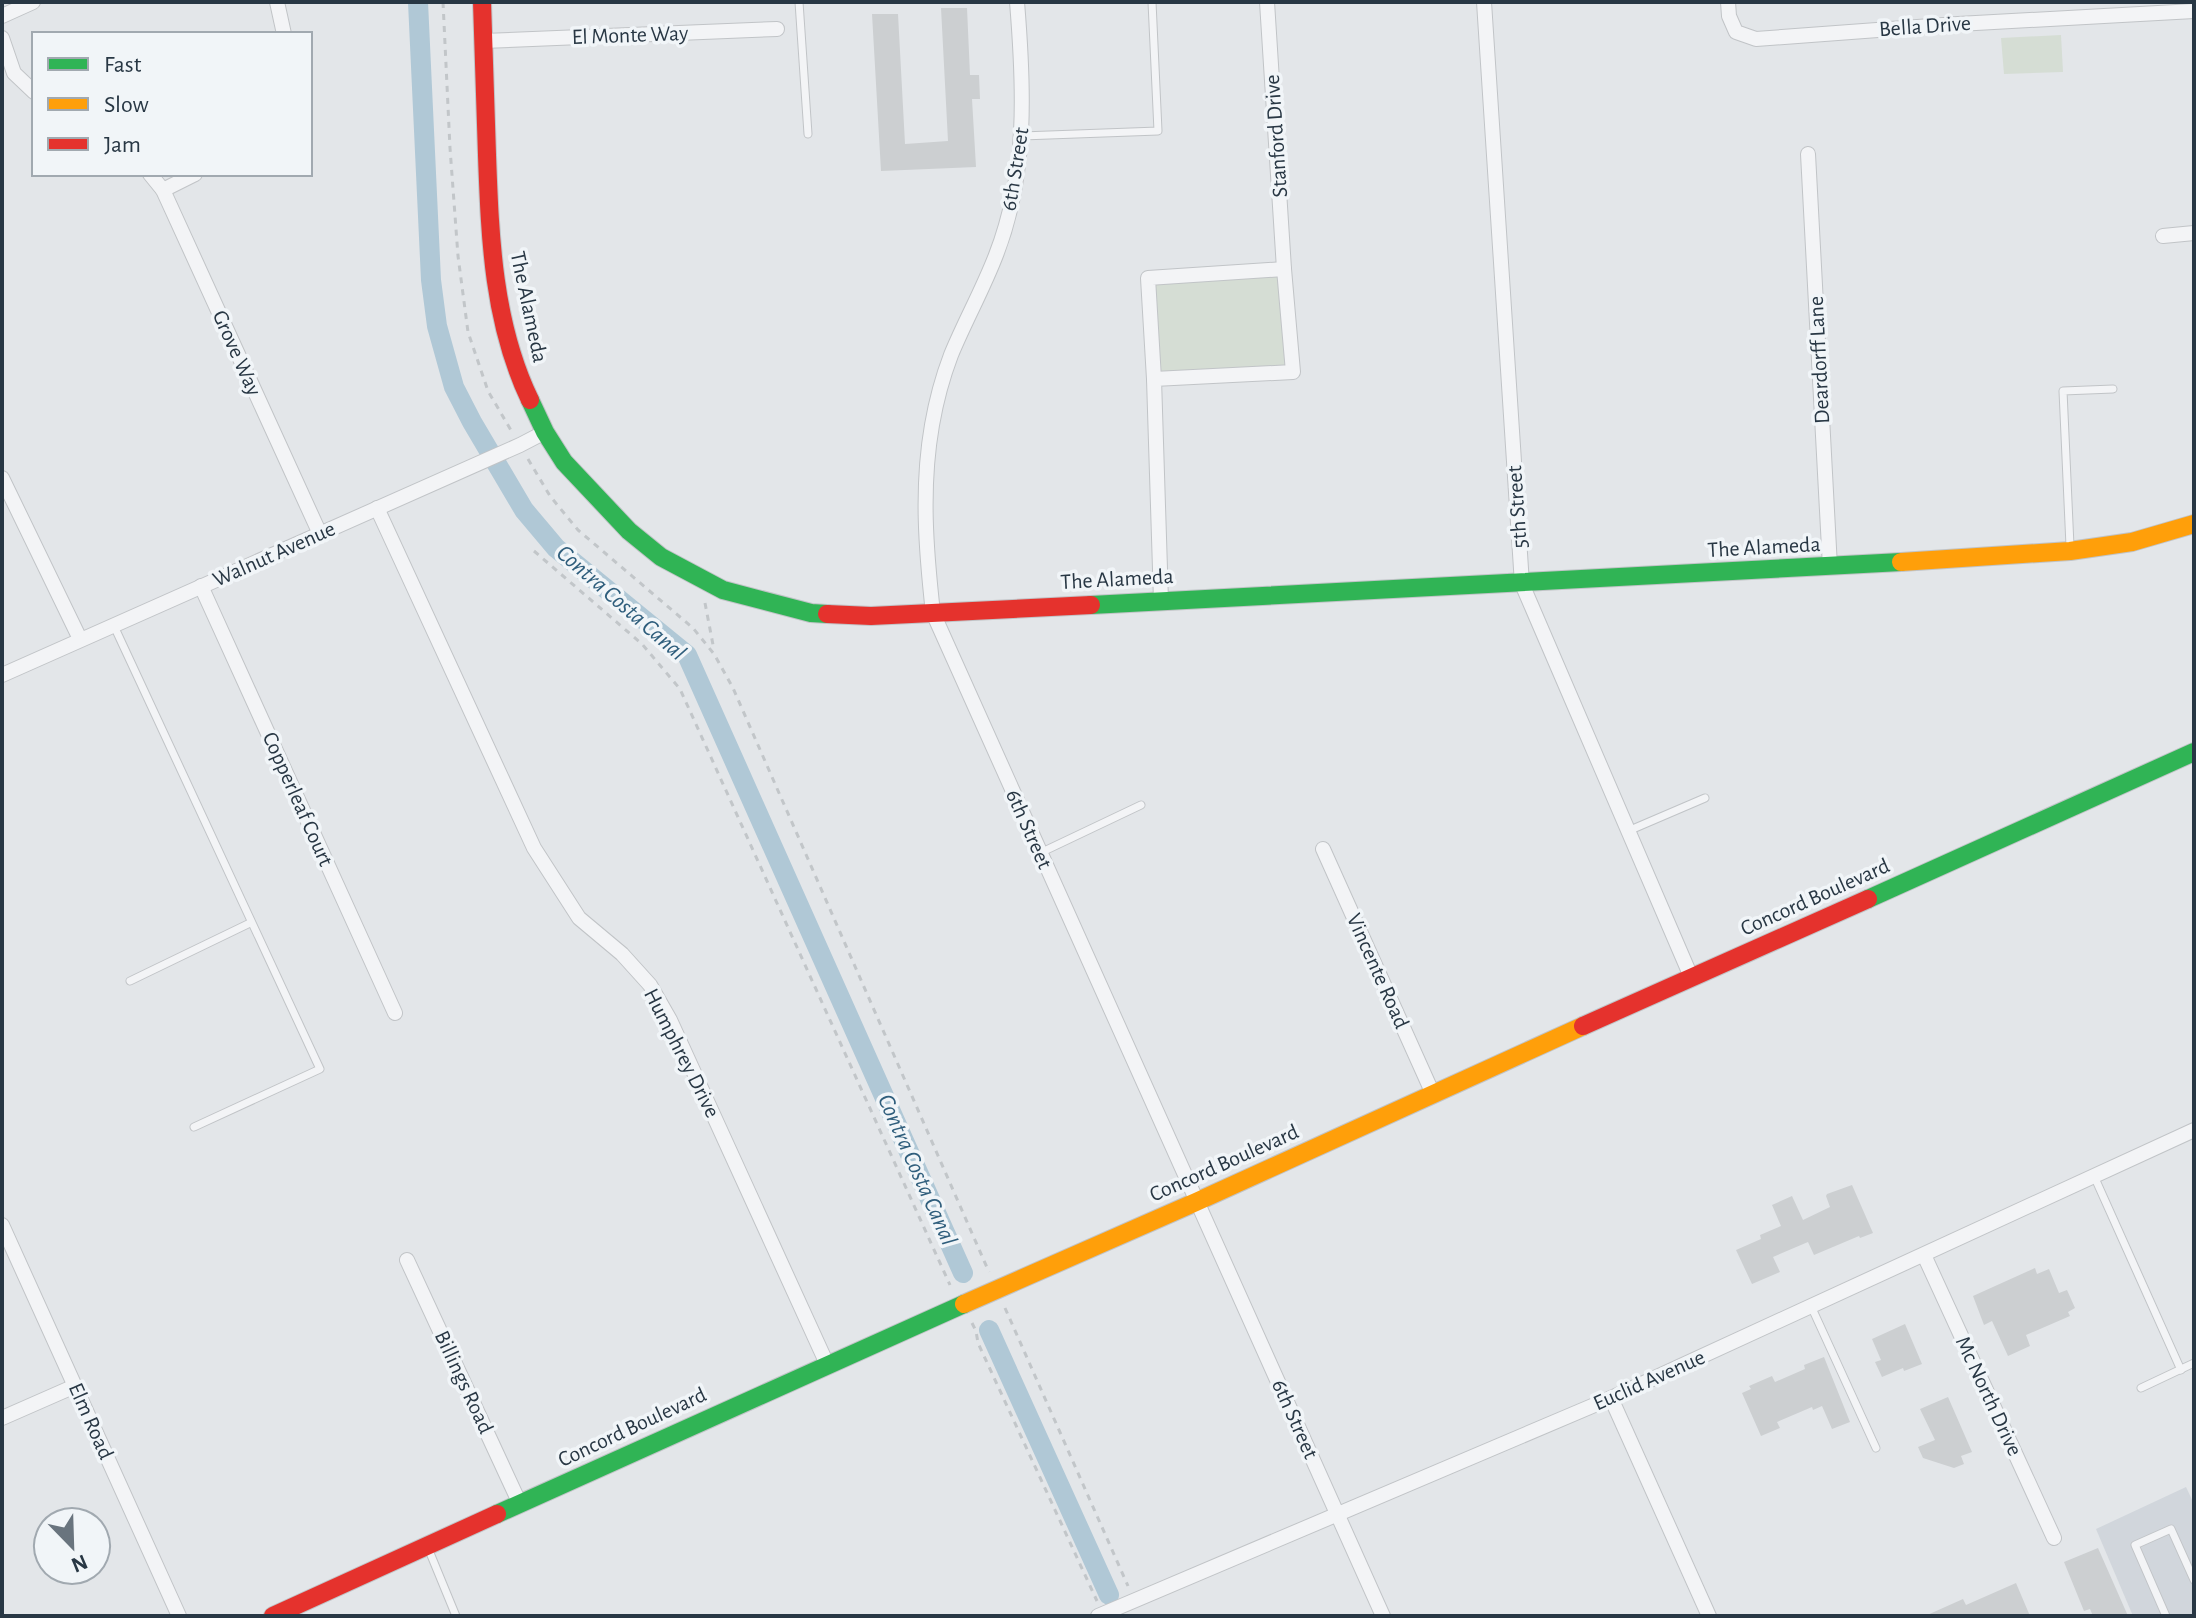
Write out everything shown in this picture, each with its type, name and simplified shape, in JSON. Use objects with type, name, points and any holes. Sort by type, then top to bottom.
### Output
[{"type":"street","points":[[2,16],[33,2]]},
{"type":"street","points":[[277,2],[284,32]]},
{"type":"street","name":"The Alameda","points":[[482,2],[489,210],[496,290],[506,337],[521,382],[545,432],[564,462],[629,531],[661,557],[723,590],[811,613],[871,616],[1522,584],[2070,551],[2132,542],[2194,524]]},
{"type":"street","name":"6th Street","points":[[1017,2],[1022,59],[1022,136],[1013,200],[979,296],[950,357],[933,423],[925,480],[926,549],[933,613],[1383,1616]]},
{"type":"street","name":"Stanford Drive","points":[[1154,379],[1293,372],[1267,2]]},
{"type":"street","name":"5th Street","points":[[1484,2],[1522,584],[1692,979]]},
{"type":"street","name":"Bella Drive","points":[[1728,2],[1729,16],[1736,32],[1756,39],[2194,11]]},
{"type":"street","name":"El Monte Way","points":[[483,41],[777,29]]},
{"type":"street","points":[[2,38],[8,75],[32,91]]},
{"type":"street","name":"Deardorff Lane","points":[[1808,154],[1830,567]]},
{"type":"street","name":"Grove Way","points":[[152,176],[163,190],[320,534]]},
{"type":"street","points":[[163,190],[191,176]]},
{"type":"street","points":[[2163,236],[2194,233]]},
{"type":"street","points":[[1161,601],[1148,278],[1284,269]]},
{"type":"street","name":"Walnut Avenue","points":[[2,675],[545,432]]},
{"type":"street","points":[[2,478],[80,639]]},
{"type":"street","name":"Humphrey Drive","points":[[377,508],[534,848],[579,918],[622,954],[650,985],[670,1020],[827,1364]]},
{"type":"street","name":"Copperleaf Court","points":[[201,586],[395,1013]]},
{"type":"street","name":"Concord Boulevard","points":[[281,1614],[827,1364],[1196,1202],[2194,752]]},
{"type":"street","name":"Vincente Road","points":[[1323,849],[1433,1094]]},
{"type":"street","name":"Euclid Avenue","points":[[1099,1616],[1611,1398],[2194,1130]]},
{"type":"street","name":"Elm Road","points":[[2,1225],[179,1616]]},
{"type":"street","name":"Mc North Drive","points":[[1924,1255],[2054,1538]]},
{"type":"street","name":"Billings Road","points":[[407,1260],[520,1504]]},
{"type":"street","points":[[2,1418],[75,1386]]},
{"type":"street","points":[[1611,1398],[1709,1616]]},
{"type":"lane","points":[[799,2],[808,134]]},
{"type":"lane","points":[[1022,136],[1158,131],[1152,2]]},
{"type":"lane","points":[[2070,551],[2063,391],[2113,389]]},
{"type":"lane","points":[[113,624],[320,1069],[194,1127]]},
{"type":"lane","points":[[1628,831],[1705,798]]},
{"type":"lane","points":[[1040,853],[1141,805]]},
{"type":"lane","points":[[130,981],[250,923]]},
{"type":"lane","points":[[2094,1176],[2181,1370]]},
{"type":"lane","points":[[1811,1306],[1876,1448]]},
{"type":"lane","points":[[2141,1388],[2194,1363]]},
{"type":"lane","points":[[2166,1616],[2135,1545],[2171,1529],[2194,1580]]},
{"type":"lane","points":[[428,1546],[456,1616]]},
{"type":"path","points":[[443,2],[458,256],[468,332],[488,391],[550,496],[578,530],[693,628],[714,654],[733,688],[1134,1600]]},
{"type":"path","points":[[534,551],[642,644],[680,689],[942,1268],[976,1331],[978,1343],[1097,1601],[1099,1616]]},
{"type":"path","points":[[701,580],[714,654]]},
{"type":"shaded area","points":[[2061,35],[2063,72],[2004,74],[2001,38]]},
{"type":"shaded area","points":[[1284,269],[1293,372],[1154,379],[1148,278]]},
{"type":"shaded area","points":[[2186,1487],[2194,1504],[2194,1616],[2133,1616],[2096,1529]]},
{"type":"building","points":[[941,8],[967,8],[970,75],[979,75],[980,99],[972,99],[976,167],[881,171],[872,14],[898,14],[905,144],[948,141]]},
{"type":"building","points":[[1852,1185],[1873,1233],[1814,1255],[1808,1242],[1773,1257],[1780,1272],[1752,1284],[1736,1250],[1781,1226],[1772,1205],[1792,1196],[1803,1220],[1830,1207],[1827,1194]]},
{"type":"building","points":[[2035,1268],[2037,1274],[2049,1269],[2059,1293],[2067,1290],[2075,1308],[2068,1312],[2070,1316],[2026,1335],[2030,1346],[2008,1356],[1992,1321],[1984,1325],[1973,1296]]},
{"type":"building","points":[[1905,1324],[1922,1364],[1882,1377],[1875,1362],[1881,1360],[1872,1339]]},
{"type":"building","points":[[1824,1357],[1850,1422],[1832,1429],[1822,1406],[1813,1410],[1812,1407],[1777,1422],[1780,1428],[1761,1436],[1742,1393],[1751,1389],[1749,1386],[1772,1376],[1775,1382]]},
{"type":"building","points":[[1948,1397],[1972,1452],[1961,1456],[1964,1464],[1954,1468],[1923,1458],[1918,1447],[1935,1440],[1920,1409]]},
{"type":"building","points":[[2098,1548],[2128,1616],[2093,1616],[2090,1609],[2084,1611],[2064,1562]]},
{"type":"building","points":[[2016,1583],[2030,1616],[1925,1616],[1963,1599],[1966,1605]]},
{"type":"waterway","name":"Contra Costa Canal","points":[[418,2],[431,280],[437,326],[454,387],[524,510],[556,548],[687,655],[963,1273]]},
{"type":"waterway","name":"Contra Costa Canal","points":[[989,1330],[1109,1595]]},
{"type":"traffic: fast","points":[[530,400],[564,462],[629,531],[661,557],[723,590],[811,613],[827,614]]},
{"type":"traffic: fast","points":[[1091,605],[1901,562]]},
{"type":"traffic: fast","points":[[1868,899],[2194,752]]},
{"type":"traffic: fast","points":[[497,1514],[964,1304]]},
{"type":"traffic: slow","points":[[1901,562],[2070,551],[2132,542],[2194,524]]},
{"type":"traffic: slow","points":[[964,1304],[1583,1026]]},
{"type":"traffic: jam","points":[[482,2],[492,249],[508,341],[530,400]]},
{"type":"traffic: jam","points":[[827,614],[871,616],[1091,605]]},
{"type":"traffic: jam","points":[[1583,1026],[1868,899]]},
{"type":"traffic: jam","points":[[273,1616],[497,1514]]}]
